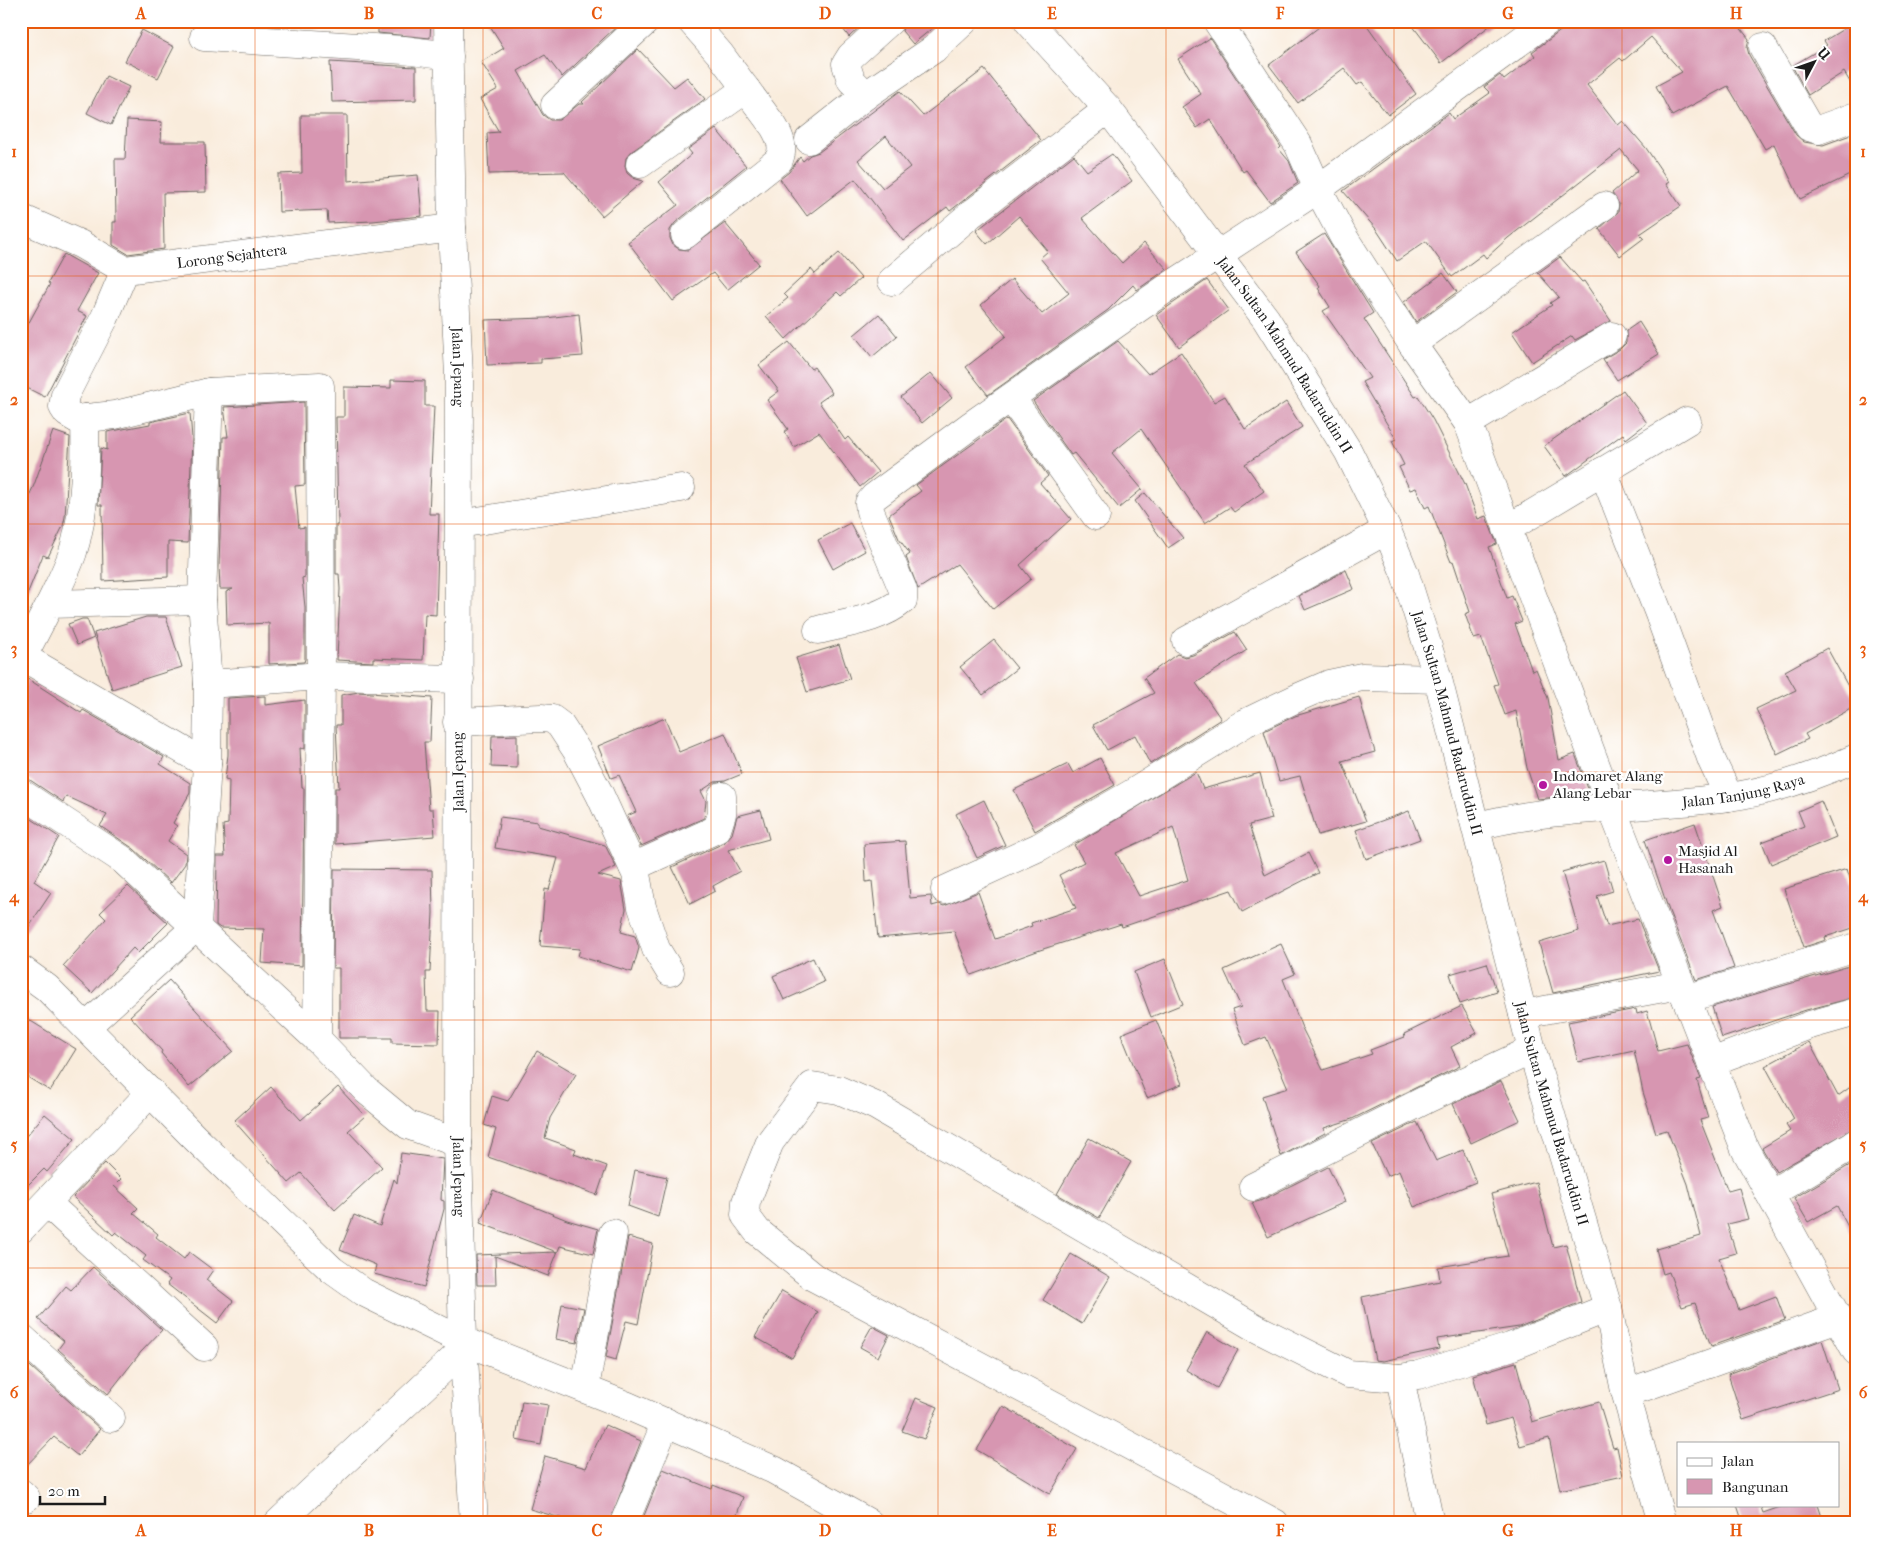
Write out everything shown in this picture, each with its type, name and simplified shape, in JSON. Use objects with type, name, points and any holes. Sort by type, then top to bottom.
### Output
[{"type":"main road","name":"Jalan Jepang","points":[[448,21],[452,228],[459,376],[460,679],[457,722],[460,989],[458,1143],[464,1345],[474,1523]]},
{"type":"main road","points":[[555,105],[646,21]]},
{"type":"main road","points":[[685,235],[779,160],[783,151],[780,138],[746,89],[720,54],[691,21]]},
{"type":"main road","points":[[866,95],[851,80],[846,64],[851,56],[890,21]]},
{"type":"main road","points":[[809,140],[866,95],[934,49],[964,21]]},
{"type":"main road","name":"Jalan Sultan Mahmud Badaruddin II","points":[[1028,21],[1108,109],[1266,319],[1320,404],[1368,489],[1387,530],[1405,574],[1438,679],[1477,826],[1483,860],[1532,1050],[1608,1308],[1625,1391],[1662,1523]]},
{"type":"main road","points":[[1217,21],[1298,144],[1318,189],[1344,236],[1412,344],[1468,423],[1611,806],[1745,1150],[1856,1351]]},
{"type":"main road","points":[[818,630],[876,614],[896,605],[902,600],[903,590],[870,510],[869,503],[874,497],[1011,398],[1218,255],[1318,189],[1548,21]]},
{"type":"main road","points":[[204,36],[404,50],[449,56]]},
{"type":"main road","points":[[1763,47],[1809,127],[1818,130],[1856,116]]},
{"type":"main road","points":[[640,164],[746,89]]},
{"type":"main road","points":[[892,282],[970,215],[1108,109]]},
{"type":"main road","points":[[1412,344],[1604,206]]},
{"type":"main road","points":[[21,218],[80,244],[125,270],[105,317],[64,396],[63,407],[67,413],[77,419],[115,415],[209,392],[320,386],[321,676],[317,1039]]},
{"type":"main road","name":"Lorong Sejahtera","points":[[125,270],[452,228]]},
{"type":"main road","points":[[1468,423],[1612,336]]},
{"type":"main road","points":[[86,1027],[197,926],[207,764],[208,684],[202,600],[209,392]]},
{"type":"main road","points":[[1011,398],[1096,516]]},
{"type":"main road","points":[[85,418],[86,450],[81,518],[73,553],[50,604],[25,644],[207,764]]},
{"type":"main road","points":[[1506,529],[1686,421]]},
{"type":"main road","points":[[1603,471],[1659,614],[1712,761],[1729,797]]},
{"type":"main road","points":[[459,524],[681,488]]},
{"type":"main road","points":[[1186,640],[1387,530]]},
{"type":"main road","points":[[50,604],[202,600]]},
{"type":"main road","points":[[208,684],[321,676],[460,679]]},
{"type":"main road","points":[[945,890],[1039,847],[1131,794],[1245,723],[1329,684],[1362,677],[1438,679]]},
{"type":"main road","points":[[457,722],[541,718],[552,720],[560,725],[577,751],[600,795],[633,867],[642,906],[656,949],[670,972]]},
{"type":"main road","name":"Jalan Tanjung Raya","points":[[1477,826],[1496,821],[1611,806],[1729,797],[1770,789],[1831,769],[1856,758]]},
{"type":"main road","points":[[21,793],[123,860],[197,926],[317,1039],[367,1091],[408,1125],[458,1143]]},
{"type":"main road","points":[[633,867],[717,829],[722,814],[722,796]]},
{"type":"main road","points":[[1523,1014],[1683,992],[1856,947]]},
{"type":"main road","points":[[21,969],[47,988],[332,1270],[363,1292],[464,1345],[585,1388],[774,1470],[869,1523]]},
{"type":"main road","points":[[1711,1062],[1810,1025],[1856,1012]]},
{"type":"main road","points":[[1252,1187],[1429,1098],[1532,1050]]},
{"type":"main road","points":[[1275,1523],[813,1277],[757,1231],[746,1215],[746,1202],[770,1142],[812,1086],[839,1090],[876,1106],[1256,1328],[1348,1374],[1400,1378],[1418,1375],[1510,1347],[1608,1308]]},
{"type":"main road","points":[[21,1229],[151,1092]]},
{"type":"main road","points":[[1770,1194],[1856,1142]]},
{"type":"main road","points":[[46,1202],[204,1347]]},
{"type":"main road","points":[[585,1388],[613,1233]]},
{"type":"main road","points":[[1625,1391],[1641,1388],[1838,1318]]},
{"type":"main road","points":[[21,1337],[111,1418]]},
{"type":"main road","points":[[278,1523],[464,1345]]},
{"type":"main road","points":[[1400,1378],[1430,1523]]},
{"type":"main road","points":[[624,1523],[666,1422]]},
{"type":"building","points":[[378,21],[431,21],[430,38],[378,33]]},
{"type":"building","points":[[487,21],[612,21],[617,26],[562,77],[545,55],[518,71],[543,115],[550,120],[559,120],[579,104],[584,104],[582,102],[638,49],[674,87],[687,77],[705,99],[631,152],[626,158],[625,166],[627,173],[633,178],[643,181],[602,216],[564,172],[489,174],[487,133],[499,132],[480,99],[498,89],[481,62],[504,48]]},
{"type":"building","points":[[837,21],[866,21],[849,37]]},
{"type":"building","points":[[905,21],[941,21],[913,44],[902,31]]},
{"type":"building","points":[[1327,21],[1364,21],[1416,94],[1388,115],[1362,82],[1357,85],[1344,68],[1298,103],[1269,65]]},
{"type":"building","points":[[1409,21],[1496,21],[1441,63]]},
{"type":"building","points":[[1574,21],[1735,21],[1749,39],[1747,47],[1749,55],[1796,135],[1804,142],[1823,145],[1856,133],[1856,172],[1800,199],[1774,144],[1765,149],[1728,86],[1672,116],[1656,86],[1682,72],[1651,37],[1623,61],[1620,58],[1587,85],[1618,125],[1623,121],[1646,148],[1669,182],[1666,184],[1681,206],[1640,234],[1644,238],[1620,256],[1599,229],[1618,212],[1619,204],[1612,193],[1638,170],[1621,150],[1508,238],[1486,258],[1483,254],[1452,277],[1426,241],[1397,261],[1376,229],[1343,191],[1449,113],[1453,119],[1490,93],[1484,87],[1500,75],[1504,80],[1535,56],[1532,52]]},
{"type":"building","points":[[1850,25],[1856,35],[1856,92],[1844,72],[1808,95],[1792,66],[1827,45],[1824,41]]},
{"type":"building","points":[[142,30],[174,47],[158,78],[125,61]]},
{"type":"building","points":[[1210,38],[1281,147],[1279,149],[1289,161],[1298,183],[1270,202],[1246,170],[1243,172],[1210,119],[1197,128],[1182,107],[1201,94],[1178,59]]},
{"type":"building","points":[[330,62],[416,67],[416,100],[332,102]]},
{"type":"building","points":[[984,69],[1041,140],[950,211],[947,207],[903,241],[855,179],[807,216],[780,179],[789,172],[800,157],[803,161],[810,155],[819,152],[900,91],[923,116]],"holes":[[[886,136],[910,167],[883,188],[858,160]]]},
{"type":"building","points":[[106,76],[129,87],[111,125],[87,113]]},
{"type":"building","points":[[301,115],[347,115],[348,181],[418,175],[422,216],[328,223],[327,210],[279,212],[278,174],[302,173]]},
{"type":"building","points":[[127,120],[162,122],[161,142],[205,142],[206,192],[163,193],[164,249],[128,254],[113,245],[113,222],[116,222],[115,159],[125,159]]},
{"type":"building","points":[[716,129],[746,166],[675,223],[670,230],[670,238],[673,245],[679,249],[688,250],[725,223],[759,264],[727,290],[713,273],[673,301],[628,242],[678,205],[659,182],[692,154],[688,149]]},
{"type":"building","points":[[1112,154],[1132,181],[1082,218],[1122,263],[1144,243],[1167,269],[1137,290],[1133,285],[1108,310],[988,395],[966,367],[1006,336],[981,305],[1012,279],[1042,314],[1069,293],[1040,258],[1048,251],[1019,216],[987,244],[976,231],[1074,155],[1087,171]]},
{"type":"building","points":[[1324,234],[1373,313],[1364,319],[1415,397],[1418,396],[1433,420],[1465,484],[1478,519],[1486,516],[1497,544],[1489,547],[1507,598],[1512,596],[1522,621],[1515,624],[1532,671],[1536,669],[1548,698],[1559,760],[1575,754],[1590,794],[1537,799],[1527,768],[1516,711],[1505,715],[1494,685],[1498,684],[1481,637],[1474,639],[1465,614],[1470,612],[1453,561],[1451,562],[1429,506],[1425,508],[1416,488],[1410,490],[1399,467],[1404,465],[1392,441],[1396,439],[1362,382],[1370,378],[1323,311],[1330,307],[1318,288],[1320,286],[1296,252]]},
{"type":"building","points":[[839,253],[861,278],[841,296],[837,292],[786,339],[766,316],[788,298],[784,294],[811,269],[815,274]]},
{"type":"building","points":[[64,254],[98,273],[77,311],[87,316],[45,397],[21,385],[21,337]]},
{"type":"building","points":[[1560,257],[1582,282],[1584,281],[1611,321],[1575,340],[1572,336],[1532,362],[1512,332],[1552,305],[1550,303],[1559,297],[1538,273]]},
{"type":"building","points":[[1443,273],[1457,292],[1416,322],[1404,302]]},
{"type":"building","points":[[1207,280],[1229,310],[1179,347],[1156,315]]},
{"type":"building","points":[[579,314],[583,356],[541,359],[541,363],[487,365],[485,320],[546,318]]},
{"type":"building","points":[[879,314],[897,336],[872,357],[854,335]]},
{"type":"building","points":[[1639,322],[1659,354],[1617,380],[1603,359],[1626,343],[1626,331]]},
{"type":"building","points":[[1118,341],[1148,374],[1181,352],[1214,402],[1225,396],[1245,429],[1286,402],[1302,427],[1245,464],[1264,491],[1234,512],[1230,507],[1205,523],[1141,429],[1112,453],[1142,489],[1119,508],[1074,453],[1071,455],[1033,401]]},
{"type":"building","points":[[789,342],[811,369],[814,367],[832,393],[819,402],[845,440],[848,437],[878,472],[860,487],[819,432],[794,447],[784,432],[788,429],[767,400],[779,391],[759,365]]},
{"type":"building","points":[[931,373],[952,398],[922,423],[901,397]]},
{"type":"building","points":[[391,380],[425,381],[425,406],[434,406],[429,514],[439,514],[436,615],[425,614],[423,660],[373,658],[373,662],[337,660],[340,589],[339,574],[336,574],[336,525],[338,525],[336,417],[344,417],[344,387],[391,388]]},
{"type":"building","points":[[1623,390],[1647,423],[1626,439],[1623,434],[1566,476],[1544,446]]},
{"type":"building","points":[[304,402],[305,485],[295,486],[299,528],[305,527],[305,577],[302,578],[305,607],[305,659],[304,662],[269,664],[269,623],[227,625],[226,592],[233,589],[220,589],[223,437],[228,437],[224,407]]},
{"type":"building","points":[[190,413],[192,438],[188,543],[168,542],[168,577],[103,581],[102,505],[98,505],[101,448],[107,450],[107,432],[150,424],[150,422]]},
{"type":"building","points":[[1007,419],[1048,476],[1040,483],[1071,519],[1020,565],[1031,579],[993,609],[957,564],[918,589],[906,557],[910,554],[899,539],[889,515],[921,491],[916,485]]},
{"type":"building","points":[[53,431],[70,437],[65,517],[63,526],[48,557],[43,555],[22,607],[21,524],[27,511],[23,509],[34,485]]},
{"type":"building","points":[[1145,493],[1183,538],[1168,548],[1135,501]]},
{"type":"building","points":[[850,523],[865,551],[833,569],[818,540]]},
{"type":"building","points":[[1346,570],[1354,589],[1305,610],[1299,596]]},
{"type":"building","points":[[146,617],[166,617],[182,667],[112,689],[94,633]]},
{"type":"building","points":[[87,619],[94,638],[77,645],[68,624]]},
{"type":"building","points":[[1235,632],[1247,650],[1196,683],[1221,719],[1150,764],[1135,735],[1107,750],[1093,725],[1154,693],[1144,678],[1177,654],[1185,657],[1193,655]]},
{"type":"building","points":[[994,640],[1017,668],[983,695],[960,667]]},
{"type":"building","points":[[839,645],[850,679],[807,692],[796,658]]},
{"type":"building","points":[[1827,648],[1856,701],[1856,706],[1805,734],[1808,739],[1777,754],[1756,709],[1796,690],[1785,671]]},
{"type":"building","points":[[28,679],[81,713],[83,710],[164,757],[160,764],[190,783],[190,793],[173,823],[177,826],[168,841],[186,854],[185,864],[171,883],[134,849],[100,826],[107,815],[66,796],[63,802],[30,780],[21,777],[21,692]]},
{"type":"building","points":[[359,692],[432,698],[430,742],[424,742],[429,809],[433,809],[435,836],[335,844],[335,788],[339,788],[336,725],[341,725],[341,695]]},
{"type":"building","points":[[265,696],[265,705],[305,700],[305,749],[300,748],[302,788],[304,788],[302,966],[262,963],[264,929],[220,928],[216,925],[217,856],[225,856],[223,825],[228,824],[229,780],[225,779],[228,755],[228,698]]},
{"type":"building","points":[[1359,697],[1375,752],[1342,761],[1366,821],[1318,835],[1300,776],[1279,781],[1264,731],[1295,716]]},
{"type":"building","points":[[665,718],[679,752],[725,733],[742,774],[725,781],[715,782],[701,791],[706,801],[704,818],[641,846],[627,816],[636,812],[619,775],[611,778],[598,746]]},
{"type":"building","points":[[517,735],[517,768],[491,767],[492,736]]},
{"type":"building","points":[[1100,758],[1115,785],[1035,831],[1014,790],[1068,764],[1073,773]]},
{"type":"building","points":[[1196,772],[1203,789],[1260,773],[1272,819],[1249,825],[1265,875],[1308,853],[1318,873],[1242,912],[1231,890],[1122,927],[1121,924],[1040,950],[971,975],[954,931],[878,938],[872,881],[866,882],[864,844],[905,841],[910,898],[931,896],[932,906],[939,904],[944,906],[978,892],[995,939],[1032,926],[1031,923],[1076,908],[1059,875],[1084,862],[1074,845]],"holes":[[[1173,827],[1188,880],[1139,896],[1116,853]]]},
{"type":"building","points":[[984,800],[1005,845],[977,858],[956,814]]},
{"type":"building","points":[[1821,801],[1836,837],[1771,864],[1762,842],[1804,826],[1798,811]]},
{"type":"building","points":[[761,810],[769,839],[728,850],[740,871],[713,886],[715,891],[690,904],[672,867],[724,843],[732,834],[737,816]]},
{"type":"building","points":[[1409,811],[1420,839],[1366,859],[1356,830]]},
{"type":"building","points":[[21,812],[59,837],[34,881],[51,893],[21,938]]},
{"type":"building","points":[[500,817],[538,822],[538,826],[605,845],[616,867],[598,875],[621,881],[626,909],[621,932],[635,936],[639,948],[632,972],[578,956],[580,949],[540,946],[545,889],[549,890],[558,858],[495,848]]},
{"type":"building","points":[[1695,823],[1723,906],[1713,910],[1734,968],[1696,980],[1669,911],[1645,840]]},
{"type":"building","points":[[1604,860],[1613,891],[1597,896],[1607,926],[1638,919],[1659,971],[1553,993],[1539,943],[1579,931],[1562,872]]},
{"type":"building","points":[[334,869],[432,870],[433,913],[430,972],[426,972],[427,1011],[440,1011],[439,1044],[392,1043],[392,1038],[339,1038],[339,968],[333,968]]},
{"type":"building","points":[[1847,869],[1856,898],[1856,927],[1825,937],[1826,940],[1804,947],[1784,889]]},
{"type":"building","points":[[128,886],[168,923],[138,953],[133,948],[92,993],[63,966],[106,919],[100,913]]},
{"type":"building","points":[[1281,944],[1295,974],[1283,979],[1302,1028],[1323,1070],[1372,1054],[1370,1050],[1405,1037],[1404,1034],[1462,1006],[1477,1033],[1451,1047],[1460,1066],[1352,1119],[1324,1128],[1325,1133],[1281,1156],[1262,1096],[1288,1088],[1266,1037],[1245,1045],[1232,1010],[1241,1007],[1224,970]]},
{"type":"building","points":[[813,958],[824,982],[784,1000],[773,976]]},
{"type":"building","points":[[1165,959],[1183,1004],[1151,1017],[1134,972]]},
{"type":"building","points":[[1487,963],[1497,992],[1460,1004],[1450,974]]},
{"type":"building","points":[[1856,964],[1856,997],[1806,1010],[1722,1038],[1712,1007]]},
{"type":"building","points":[[169,980],[233,1051],[189,1087],[161,1053],[162,1051],[130,1016]]},
{"type":"building","points":[[1636,1009],[1637,1014],[1647,1011],[1658,1051],[1687,1044],[1701,1079],[1697,1080],[1708,1118],[1700,1120],[1728,1191],[1739,1188],[1748,1219],[1727,1224],[1736,1253],[1719,1258],[1739,1310],[1776,1296],[1785,1320],[1711,1346],[1695,1303],[1682,1307],[1669,1272],[1663,1274],[1656,1249],[1701,1236],[1688,1184],[1667,1130],[1656,1133],[1643,1092],[1634,1050],[1578,1062],[1568,1022]]},
{"type":"building","points":[[21,1015],[76,1049],[50,1091],[21,1073]]},
{"type":"building","points":[[1156,1020],[1182,1084],[1147,1098],[1121,1034]]},
{"type":"building","points":[[1809,1042],[1838,1096],[1856,1083],[1856,1127],[1776,1172],[1762,1148],[1790,1131],[1786,1125],[1794,1119],[1765,1066]]},
{"type":"building","points":[[537,1051],[576,1074],[550,1118],[545,1138],[576,1149],[574,1154],[607,1166],[597,1195],[488,1157],[496,1129],[484,1125],[492,1096],[508,1101]]},
{"type":"building","points":[[1501,1081],[1520,1120],[1471,1143],[1453,1104]]},
{"type":"building","points":[[271,1087],[301,1120],[338,1087],[365,1116],[348,1131],[382,1167],[335,1210],[301,1173],[289,1183],[234,1121]]},
{"type":"building","points":[[45,1114],[75,1139],[47,1172],[44,1169],[21,1192],[21,1142]]},
{"type":"building","points":[[1417,1122],[1436,1161],[1463,1150],[1476,1182],[1414,1207],[1399,1171],[1387,1176],[1372,1144]]},
{"type":"building","points":[[1089,1138],[1131,1162],[1099,1218],[1057,1194]]},
{"type":"building","points":[[401,1153],[443,1159],[441,1200],[444,1201],[444,1209],[424,1287],[374,1274],[376,1265],[340,1250],[354,1215],[380,1226],[394,1179],[397,1183]]},
{"type":"building","points":[[105,1163],[121,1179],[114,1186],[138,1208],[133,1213],[158,1234],[156,1237],[184,1259],[189,1252],[213,1270],[206,1280],[233,1301],[217,1323],[167,1284],[170,1280],[143,1260],[146,1256],[116,1232],[113,1235],[73,1197]]},
{"type":"building","points":[[1850,1165],[1856,1174],[1856,1242],[1837,1206],[1808,1222],[1794,1198]]},
{"type":"building","points":[[1328,1167],[1345,1202],[1268,1237],[1252,1203],[1260,1201]]},
{"type":"building","points":[[635,1170],[667,1177],[658,1217],[628,1206]]},
{"type":"building","points":[[1536,1182],[1553,1247],[1566,1244],[1581,1302],[1519,1327],[1437,1339],[1439,1349],[1383,1361],[1375,1360],[1362,1297],[1440,1281],[1438,1267],[1508,1256],[1491,1194]]},
{"type":"building","points":[[493,1190],[567,1220],[598,1229],[593,1254],[560,1246],[548,1276],[495,1256],[496,1285],[477,1285],[476,1255],[557,1252],[480,1223]]},
{"type":"building","points":[[628,1237],[653,1244],[638,1324],[626,1321],[616,1360],[606,1357]]},
{"type":"building","points":[[1071,1254],[1110,1277],[1082,1324],[1043,1300]]},
{"type":"building","points":[[93,1267],[162,1330],[141,1352],[108,1394],[58,1349],[64,1341],[38,1319],[66,1286],[71,1290]]},
{"type":"building","points":[[782,1291],[818,1312],[792,1358],[755,1337]]},
{"type":"building","points":[[562,1304],[584,1308],[577,1343],[556,1339]]},
{"type":"building","points":[[872,1326],[889,1335],[878,1357],[860,1347]]},
{"type":"building","points":[[1207,1332],[1238,1350],[1217,1388],[1186,1370]]},
{"type":"building","points":[[1822,1340],[1838,1389],[1743,1420],[1728,1374]]},
{"type":"building","points":[[21,1358],[100,1429],[78,1456],[54,1437],[21,1471]]},
{"type":"building","points":[[1516,1362],[1532,1422],[1599,1402],[1613,1448],[1617,1447],[1623,1476],[1560,1490],[1549,1438],[1520,1446],[1511,1418],[1486,1425],[1473,1375]]},
{"type":"building","points":[[916,1398],[938,1407],[924,1439],[902,1431]]},
{"type":"building","points":[[522,1401],[548,1405],[541,1445],[516,1440]]},
{"type":"building","points":[[1003,1406],[1077,1449],[1050,1494],[977,1450]]},
{"type":"building","points":[[605,1425],[641,1441],[609,1523],[577,1523],[530,1509],[545,1456],[586,1468]]},
{"type":"building","points":[[663,1469],[712,1489],[713,1485],[743,1497],[734,1523],[641,1523]]},
{"type":"building","points":[[1737,1506],[1760,1506],[1763,1513],[1783,1506],[1818,1506],[1824,1523],[1743,1523]]},
{"type":"place","name":"Indomaret Alang Alang Lebar","points":[[1543,785]]},
{"type":"place","name":"Masjid Al Hasanah","points":[[1668,860]]}]
